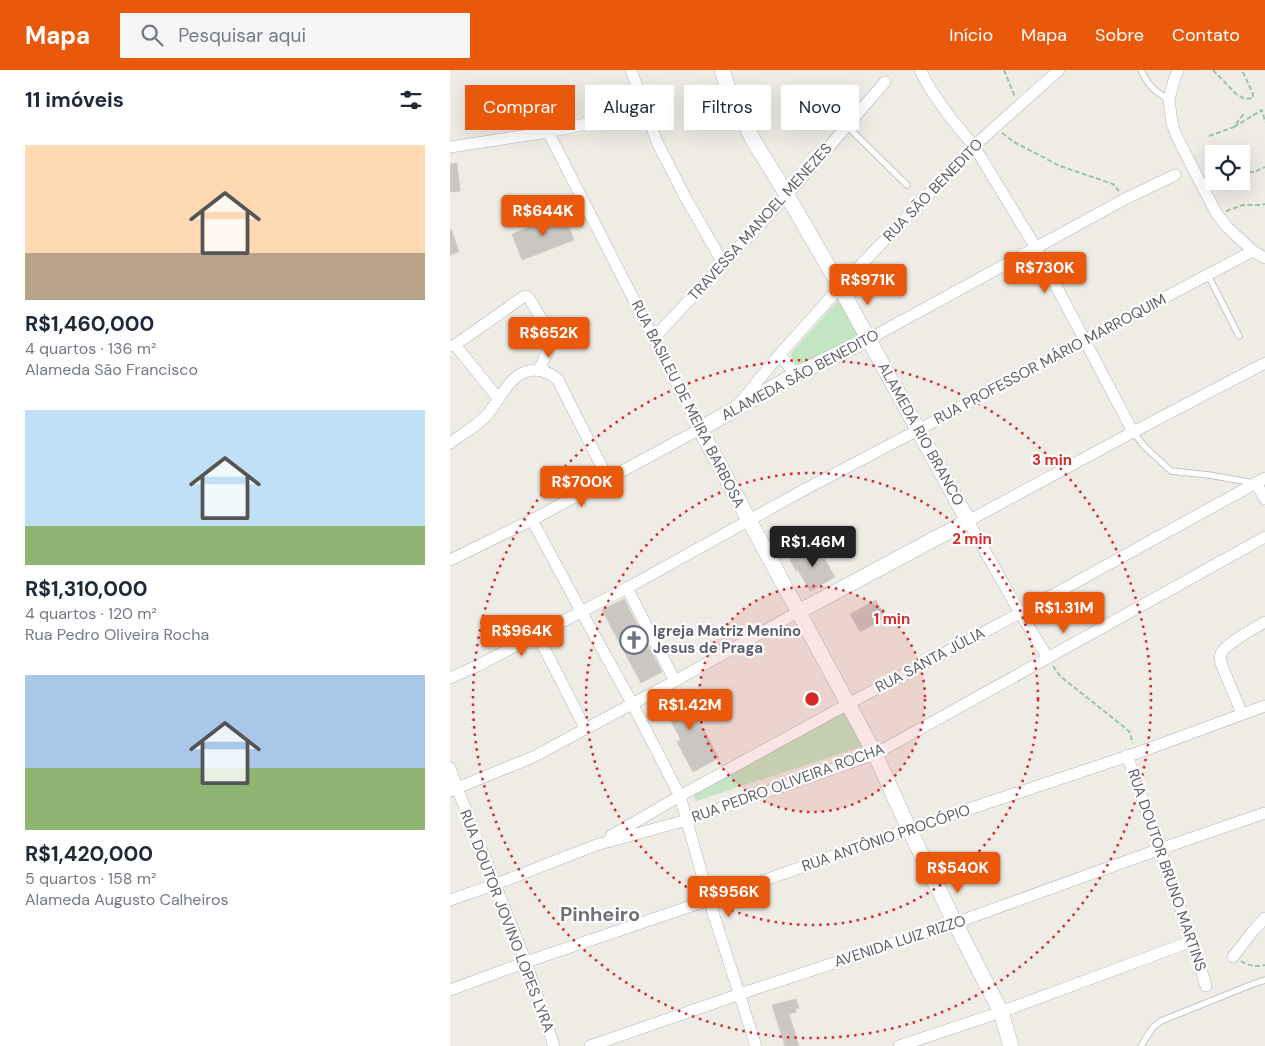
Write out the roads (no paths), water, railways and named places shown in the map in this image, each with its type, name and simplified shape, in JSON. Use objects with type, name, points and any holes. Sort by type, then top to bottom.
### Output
[{"type":"street","points":[[631,70],[637,85]]},
{"type":"street","name":"ALAMEDA RIO BRANCO","points":[[722,70],[729,91],[753,140],[840,287],[1020,614],[1048,658]]},
{"type":"street","points":[[920,70],[949,116],[974,146],[1036,248],[1133,432]]},
{"type":"street","name":"RUA SÃO BENEDITO","points":[[735,409],[780,354],[840,287],[974,146],[1059,70]]},
{"type":"street","points":[[1178,70],[1170,99],[1172,123],[1176,135],[1217,214],[1228,228],[1253,252],[1265,258]]},
{"type":"street","name":"TRAVESSA MANOEL MENEZES","points":[[859,112],[885,82]]},
{"type":"street","points":[[450,147],[585,124]]},
{"type":"street","points":[[653,130],[684,195],[723,263]]},
{"type":"street","name":"TRAVESSA MANOEL MENEZES","points":[[654,338],[787,195],[844,130]]},
{"type":"street","name":"RUA BASILEU DE MEIRA BARBOSA","points":[[548,132],[700,429],[875,754],[909,829],[1001,1012],[1011,1046]]},
{"type":"street","name":"ALAMEDA SÃO BENEDITO","points":[[452,556],[532,520],[795,375],[868,339],[1125,199],[1175,174]]},
{"type":"street","name":"RUA PROFESSOR MÁRIO MARROQUIM","points":[[450,678],[477,666],[627,588],[748,520],[1253,252]]},
{"type":"street","points":[[498,398],[453,346],[526,296],[553,339],[539,370]]},
{"type":"street","points":[[780,354],[795,375]]},
{"type":"street","points":[[454,790],[533,756],[1133,432],[1265,363]]},
{"type":"street","points":[[450,444],[488,413],[518,375],[539,370],[548,372],[558,380],[608,479]]},
{"type":"street","points":[[1260,481],[1265,499]]},
{"type":"street","name":"RUA SANTA JÚLIA","points":[[596,845],[680,796],[848,704],[1020,614],[1260,481]]},
{"type":"street","points":[[532,520],[632,703],[680,796],[709,900],[756,1046]]},
{"type":"street","name":"RUA PEDRO OLIVEIRA ROCHA","points":[[450,900],[596,845],[687,820],[875,754],[1265,537]]},
{"type":"street","points":[[627,588],[675,681]]},
{"type":"street","points":[[1242,714],[1222,666],[1220,655],[1224,648],[1265,622]]},
{"type":"street","points":[[537,634],[585,728]]},
{"type":"street","name":"RUA ANTÔNIO PROCÓPIO","points":[[450,990],[909,829],[1132,754],[1265,706]]},
{"type":"street","name":"RUA DOUTOR BRUNO MARTINS","points":[[1132,754],[1160,849],[1206,986]]},
{"type":"street","name":"RUA DOUTOR JOVINO LOPES LYRA","points":[[450,768],[454,790],[496,884],[526,962],[554,1046]]},
{"type":"street","name":"AVENIDA LUIZ RIZZO","points":[[590,1046],[955,923],[1265,813]]},
{"type":"street","points":[[1233,957],[1253,930],[1265,918]]},
{"type":"street","points":[[900,1046],[1001,1012],[1192,941]]},
{"type":"lane","points":[[1141,70],[1148,84],[1156,93],[1170,99]]},
{"type":"lane","points":[[851,130],[907,185]]},
{"type":"lane","points":[[1208,275],[1239,336]]},
{"type":"lane","points":[[1133,432],[1144,447],[1171,471],[1260,481]]},
{"type":"lane","points":[[1141,1046],[1153,1027],[1161,1021],[1265,980]]},
{"type":"place","name":"Igreja Matriz Menino Jesus de Praga","points":[[634,640]]},
{"type":"district","name":"Pinheiro","points":[[600,914]]}]
